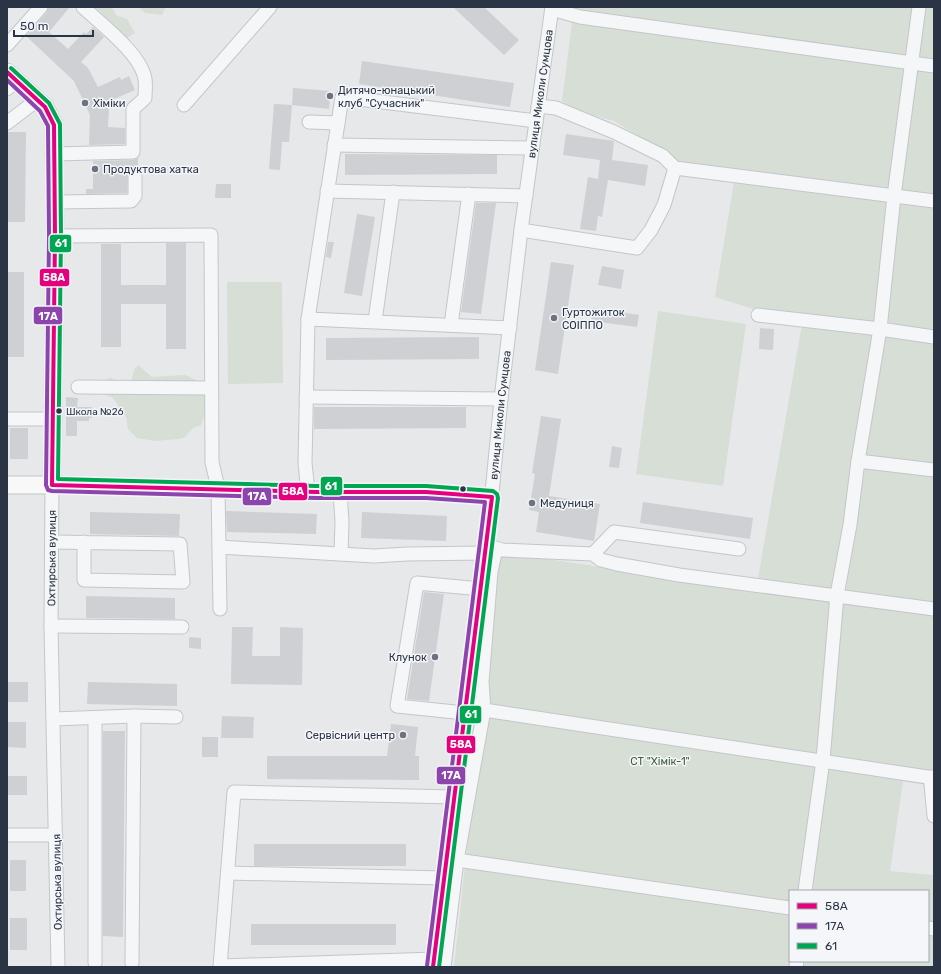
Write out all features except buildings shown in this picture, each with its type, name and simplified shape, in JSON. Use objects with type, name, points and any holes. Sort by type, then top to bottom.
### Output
[{"type":"main road","name":"Охтирська вулиця","points":[[10,81],[37,100],[45,108],[54,125],[55,236],[52,486]]},
{"type":"main road","points":[[7,485],[52,486]]},
{"type":"street","points":[[7,45],[40,7]]},
{"type":"street","points":[[54,154],[133,152],[133,109],[145,98],[145,78],[139,63],[130,51],[83,7]]},
{"type":"street","points":[[184,105],[270,7]]},
{"type":"street","points":[[805,890],[823,760],[837,596],[850,525],[858,461],[880,329],[894,196],[919,7]]},
{"type":"street","points":[[552,8],[580,17],[934,66]]},
{"type":"street","name":"вулиця Миколи Сумцова","points":[[437,964],[444,878],[481,589],[490,548],[492,497],[501,398],[521,230],[552,8]]},
{"type":"street","points":[[308,492],[305,463],[308,319],[342,97],[536,121]]},
{"type":"street","points":[[7,123],[37,100]]},
{"type":"street","points":[[538,106],[556,108],[614,132],[663,156],[675,168],[934,201]]},
{"type":"street","points":[[309,122],[338,123]]},
{"type":"street","points":[[334,145],[532,148]]},
{"type":"street","points":[[521,230],[637,248],[651,230],[664,205],[675,168]]},
{"type":"street","points":[[55,202],[132,200],[135,196],[135,177]]},
{"type":"street","points":[[327,191],[526,196]]},
{"type":"street","points":[[375,321],[392,192]]},
{"type":"street","points":[[451,325],[469,194]]},
{"type":"street","points":[[55,236],[211,235],[212,462],[218,488],[220,609]]},
{"type":"street","points":[[758,315],[880,329],[934,337]]},
{"type":"street","points":[[308,319],[510,328]]},
{"type":"street","points":[[78,388],[211,388]]},
{"type":"street","points":[[306,397],[501,398]]},
{"type":"street","points":[[7,419],[52,419]]},
{"type":"street","points":[[858,461],[934,470]]},
{"type":"street","points":[[52,486],[218,488],[340,493],[461,493],[492,497]]},
{"type":"street","name":"Охтирська вулиця","points":[[52,486],[51,626],[58,967]]},
{"type":"street","points":[[340,493],[342,521],[341,554]]},
{"type":"street","points":[[593,554],[614,532],[738,549]]},
{"type":"street","points":[[52,542],[84,542],[180,544],[183,582],[84,580],[84,542]]},
{"type":"street","points":[[219,547],[374,556],[490,548],[502,550],[593,554],[601,560],[617,564],[934,609]]},
{"type":"street","points":[[455,797],[234,792],[220,966],[437,964],[484,710],[482,682],[491,572],[490,548]]},
{"type":"street","points":[[466,713],[397,706],[416,583],[481,589]]},
{"type":"street","points":[[51,626],[182,627]]},
{"type":"street","points":[[468,691],[484,710],[933,777],[931,785],[934,816]]},
{"type":"street","points":[[53,718],[134,716],[176,717]]},
{"type":"street","points":[[132,963],[134,716]]},
{"type":"street","points":[[95,963],[96,718]]},
{"type":"street","points":[[7,835],[56,835]]},
{"type":"street","points":[[457,860],[789,908]]},
{"type":"street","points":[[228,873],[444,878]]},
{"type":"green space","points":[[95,7],[112,7],[116,15],[127,19],[135,33],[127,38]]},
{"type":"green space","points":[[139,7],[166,7],[162,15],[145,13]]},
{"type":"green space","name":"СТ \"Хімік-1\"","points":[[574,7],[934,7],[934,786],[903,781],[890,871],[934,875],[934,967],[454,967],[499,552],[756,590],[802,324],[715,297],[736,170],[679,161],[614,121],[582,112],[562,101]]},
{"type":"green space","points":[[227,282],[282,282],[283,383],[228,384]]},
{"type":"green space","points":[[658,311],[746,324],[723,486],[636,474]]},
{"type":"green space","points":[[138,365],[152,377],[185,375],[196,380],[203,390],[207,408],[201,425],[193,428],[185,437],[179,439],[155,441],[137,438],[128,429],[126,417],[113,398],[102,393],[101,387],[110,377],[120,384],[131,383],[134,370]]},
{"type":"transit line","name":"61","points":[[11,68],[49,103],[60,124],[61,236],[58,479],[316,486],[426,486],[493,491],[497,494],[498,498],[439,967]]},
{"type":"transit line","name":"58А","points":[[7,72],[45,107],[54,125],[55,236],[52,485],[316,492],[426,492],[492,497],[433,967]]},
{"type":"transit line","name":"17А","points":[[7,80],[40,111],[48,126],[49,236],[46,485],[48,490],[316,498],[426,498],[485,502],[427,966]]},
{"type":"place","name":"Дитячо-юнацький клуб \"Сучасник\"","points":[[330,96]]},
{"type":"place","name":"Хіміки","points":[[85,103]]},
{"type":"place","name":"Продуктова хатка","points":[[95,169]]},
{"type":"place","name":"Гуртожиток СОІППО","points":[[554,318]]},
{"type":"place","name":"Школа №26","points":[[59,411]]},
{"type":"place","name":"Медуниця","points":[[532,503]]},
{"type":"place","name":"Клунок","points":[[435,657]]},
{"type":"place","name":"Сервісний центр","points":[[403,735]]}]
